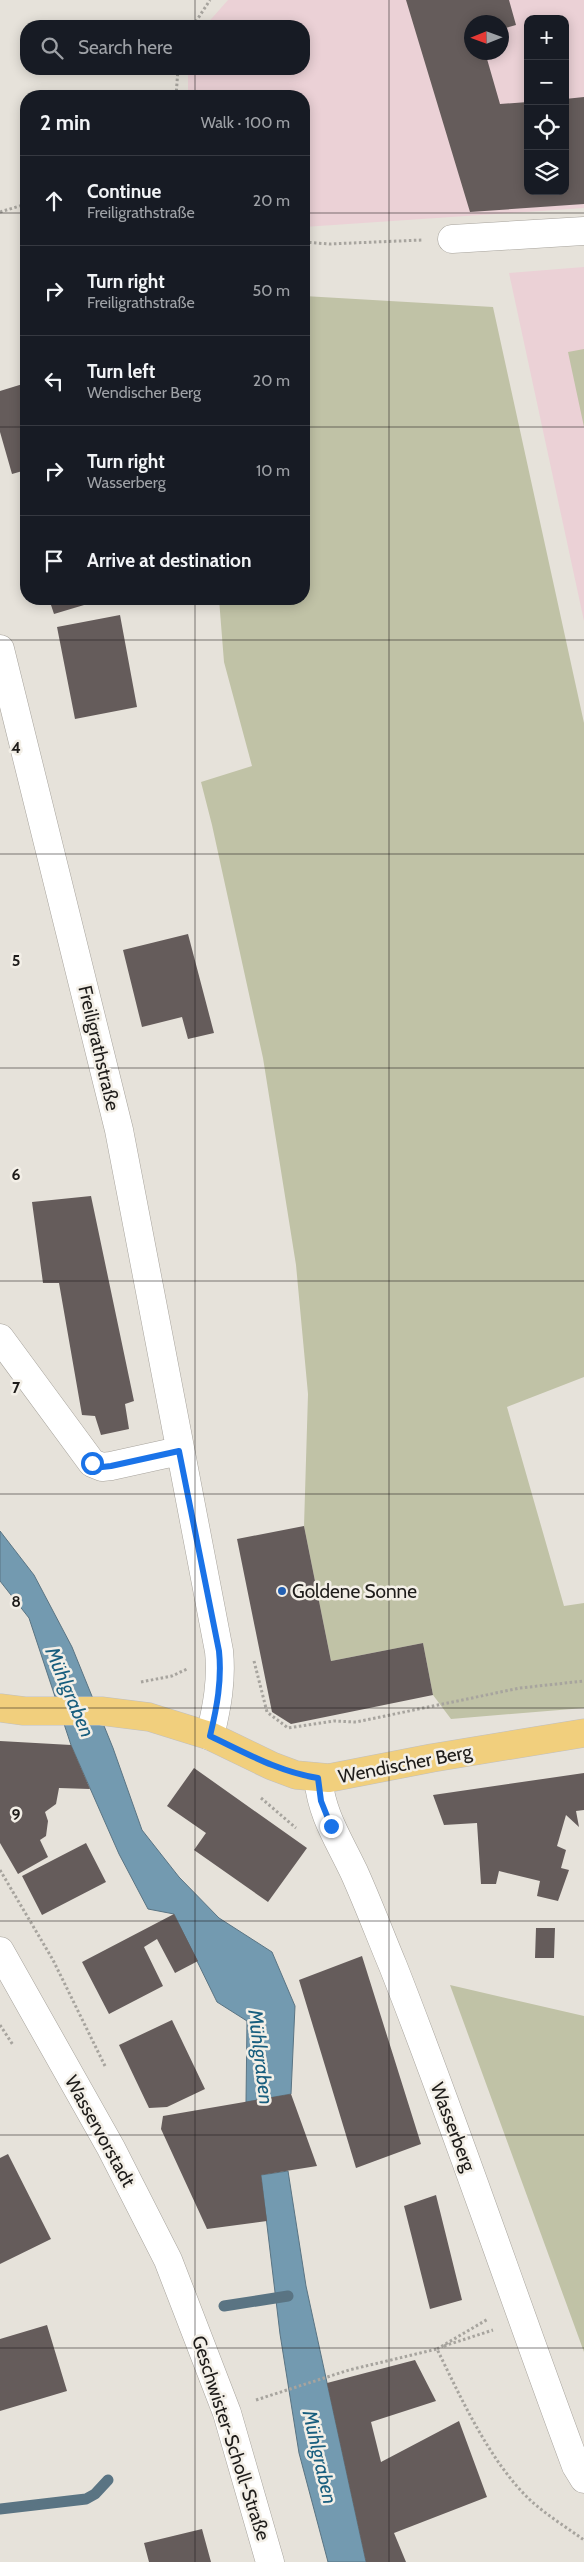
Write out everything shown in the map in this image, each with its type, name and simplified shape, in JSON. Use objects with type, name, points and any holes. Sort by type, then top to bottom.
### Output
[{"type":"main road","name":"Wendischer Berg","points":[[0,1708],[57,1712],[101,1711],[149,1717],[210,1736],[272,1766],[296,1775],[318,1778],[340,1777],[432,1758],[584,1733]]},
{"type":"street","points":[[452,239],[584,231]]},
{"type":"street","name":"Freiligrathstraße","points":[[1,659],[119,1130],[220,1658],[221,1671],[218,1704],[210,1736]]},
{"type":"street","points":[[0,1338],[92,1463],[102,1467],[111,1466],[179,1451]]},
{"type":"street","name":"Wasserberg","points":[[318,1778],[321,1801],[354,1871],[393,1967],[471,2173],[573,2457],[584,2479]]},
{"type":"street","name":"Wasservorstadt","points":[[0,1951],[111,2148],[157,2235],[191,2315]]},
{"type":"street","name":"Geschwister-Scholl-Straße","points":[[191,2315],[221,2395],[270,2562]]},
{"type":"path","points":[[197,20],[210,0]]},
{"type":"path","points":[[176,90],[178,75]]},
{"type":"path","points":[[0,212],[20,206]]},
{"type":"path","points":[[310,242],[329,244],[452,239]]},
{"type":"path","points":[[252,1653],[267,1712],[288,1728],[334,1721],[356,1722],[520,1688],[584,1681]]},
{"type":"path","points":[[137,1683],[172,1676],[186,1670],[191,1663]]},
{"type":"path","points":[[257,1796],[302,1834]]},
{"type":"path","points":[[437,2349],[494,2315]]},
{"type":"path","points":[[254,2401],[349,2370],[467,2340]]},
{"type":"path","points":[[437,2349],[462,2400],[493,2454],[529,2498],[584,2540]]},
{"type":"shaded area","points":[[228,0],[584,0],[584,208],[310,227],[310,90],[188,90],[188,75],[310,75],[310,20],[210,20]]},
{"type":"shaded area","points":[[584,267],[584,621],[509,273]]},
{"type":"green space","points":[[310,296],[493,307],[584,723],[584,1377],[507,1407],[564,1606],[584,1603],[584,1708],[451,1719],[433,1695],[423,1643],[331,1661],[304,1526],[308,1394],[296,1265],[263,1058],[201,782],[252,766],[224,662],[219,605],[310,605]]},
{"type":"green space","points":[[584,349],[584,427],[568,352]]},
{"type":"green space","points":[[450,1985],[584,2016],[584,2352]]},
{"type":"water","name":"Mühlgraben","points":[[0,1531],[34,1575],[72,1647],[113,1748],[142,1830],[179,1877],[219,1918],[272,1952],[295,2006],[291,2094],[246,2102],[247,2021],[217,2002],[174,1914],[148,1909],[119,1854],[71,1745],[29,1618],[0,1581]]},
{"type":"water","name":"Mühlgraben","points":[[288,2171],[306,2286],[366,2562],[328,2562],[299,2453],[280,2334],[261,2175]]},
{"type":"building","points":[[406,0],[509,0],[516,25],[509,27],[509,15],[464,15],[464,60],[487,60],[500,104],[524,102],[524,195],[569,195],[569,99],[584,97],[584,204],[470,212]]},
{"type":"building","points":[[20,385],[20,472],[12,474],[0,432],[0,391]]},
{"type":"building","points":[[51,605],[84,605],[54,614]]},
{"type":"building","points":[[120,615],[137,707],[75,719],[57,627]]},
{"type":"building","points":[[188,934],[214,1033],[188,1039],[182,1017],[142,1027],[123,950]]},
{"type":"building","points":[[91,1196],[134,1401],[125,1404],[129,1429],[101,1435],[95,1416],[82,1415],[59,1283],[43,1283],[32,1202]]},
{"type":"building","name":"Goldene Sonne","points":[[304,1526],[331,1661],[423,1643],[433,1695],[291,1724],[272,1712],[237,1539]]},
{"type":"building","points":[[0,1741],[71,1745],[90,1789],[59,1788],[56,1804],[45,1812],[48,1821],[46,1836],[40,1840],[48,1857],[18,1874],[0,1843]]},
{"type":"building","points":[[194,1768],[307,1848],[268,1902],[194,1850],[206,1833],[167,1806]]},
{"type":"building","points":[[584,1773],[584,1810],[576,1811],[579,1827],[566,1815],[557,1846],[566,1850],[561,1868],[569,1870],[558,1901],[537,1896],[540,1881],[499,1871],[496,1884],[481,1884],[477,1823],[444,1825],[433,1795]]},
{"type":"building","points":[[86,1843],[106,1882],[42,1915],[22,1876]]},
{"type":"building","points":[[174,1914],[198,1961],[175,1973],[157,1939],[144,1947],[163,1986],[109,2014],[82,1962]]},
{"type":"building","points":[[536,1928],[555,1928],[554,1958],[535,1958]]},
{"type":"building","points":[[362,1956],[421,2144],[356,2168],[299,1980]]},
{"type":"building","points":[[172,2020],[205,2089],[167,2107],[149,2108],[119,2045]]},
{"type":"building","points":[[291,2094],[317,2166],[261,2175],[267,2221],[207,2229],[161,2129],[163,2116]]},
{"type":"building","points":[[8,2154],[51,2239],[0,2264],[0,2158]]},
{"type":"building","points":[[436,2195],[462,2300],[430,2309],[404,2206]]},
{"type":"building","points":[[47,2325],[67,2391],[0,2411],[0,2339]]},
{"type":"building","points":[[415,2360],[436,2401],[371,2422],[381,2462],[459,2421],[487,2497],[394,2533],[406,2562],[366,2562],[327,2383]]},
{"type":"building","points":[[202,2529],[211,2562],[149,2562],[144,2543]]},
{"type":"waterway","points":[[224,2306],[288,2296]]},
{"type":"waterway","points":[[0,2509],[86,2499],[95,2494],[108,2480]]},
{"type":"place","name":"Goldene Sonne","points":[[282,1591]]},
{"type":"route","points":[[92,1463],[102,1467],[111,1466],[179,1451],[219,1651],[221,1671],[218,1704],[210,1736],[272,1766],[296,1775],[318,1778],[321,1801],[331,1826]]}]
